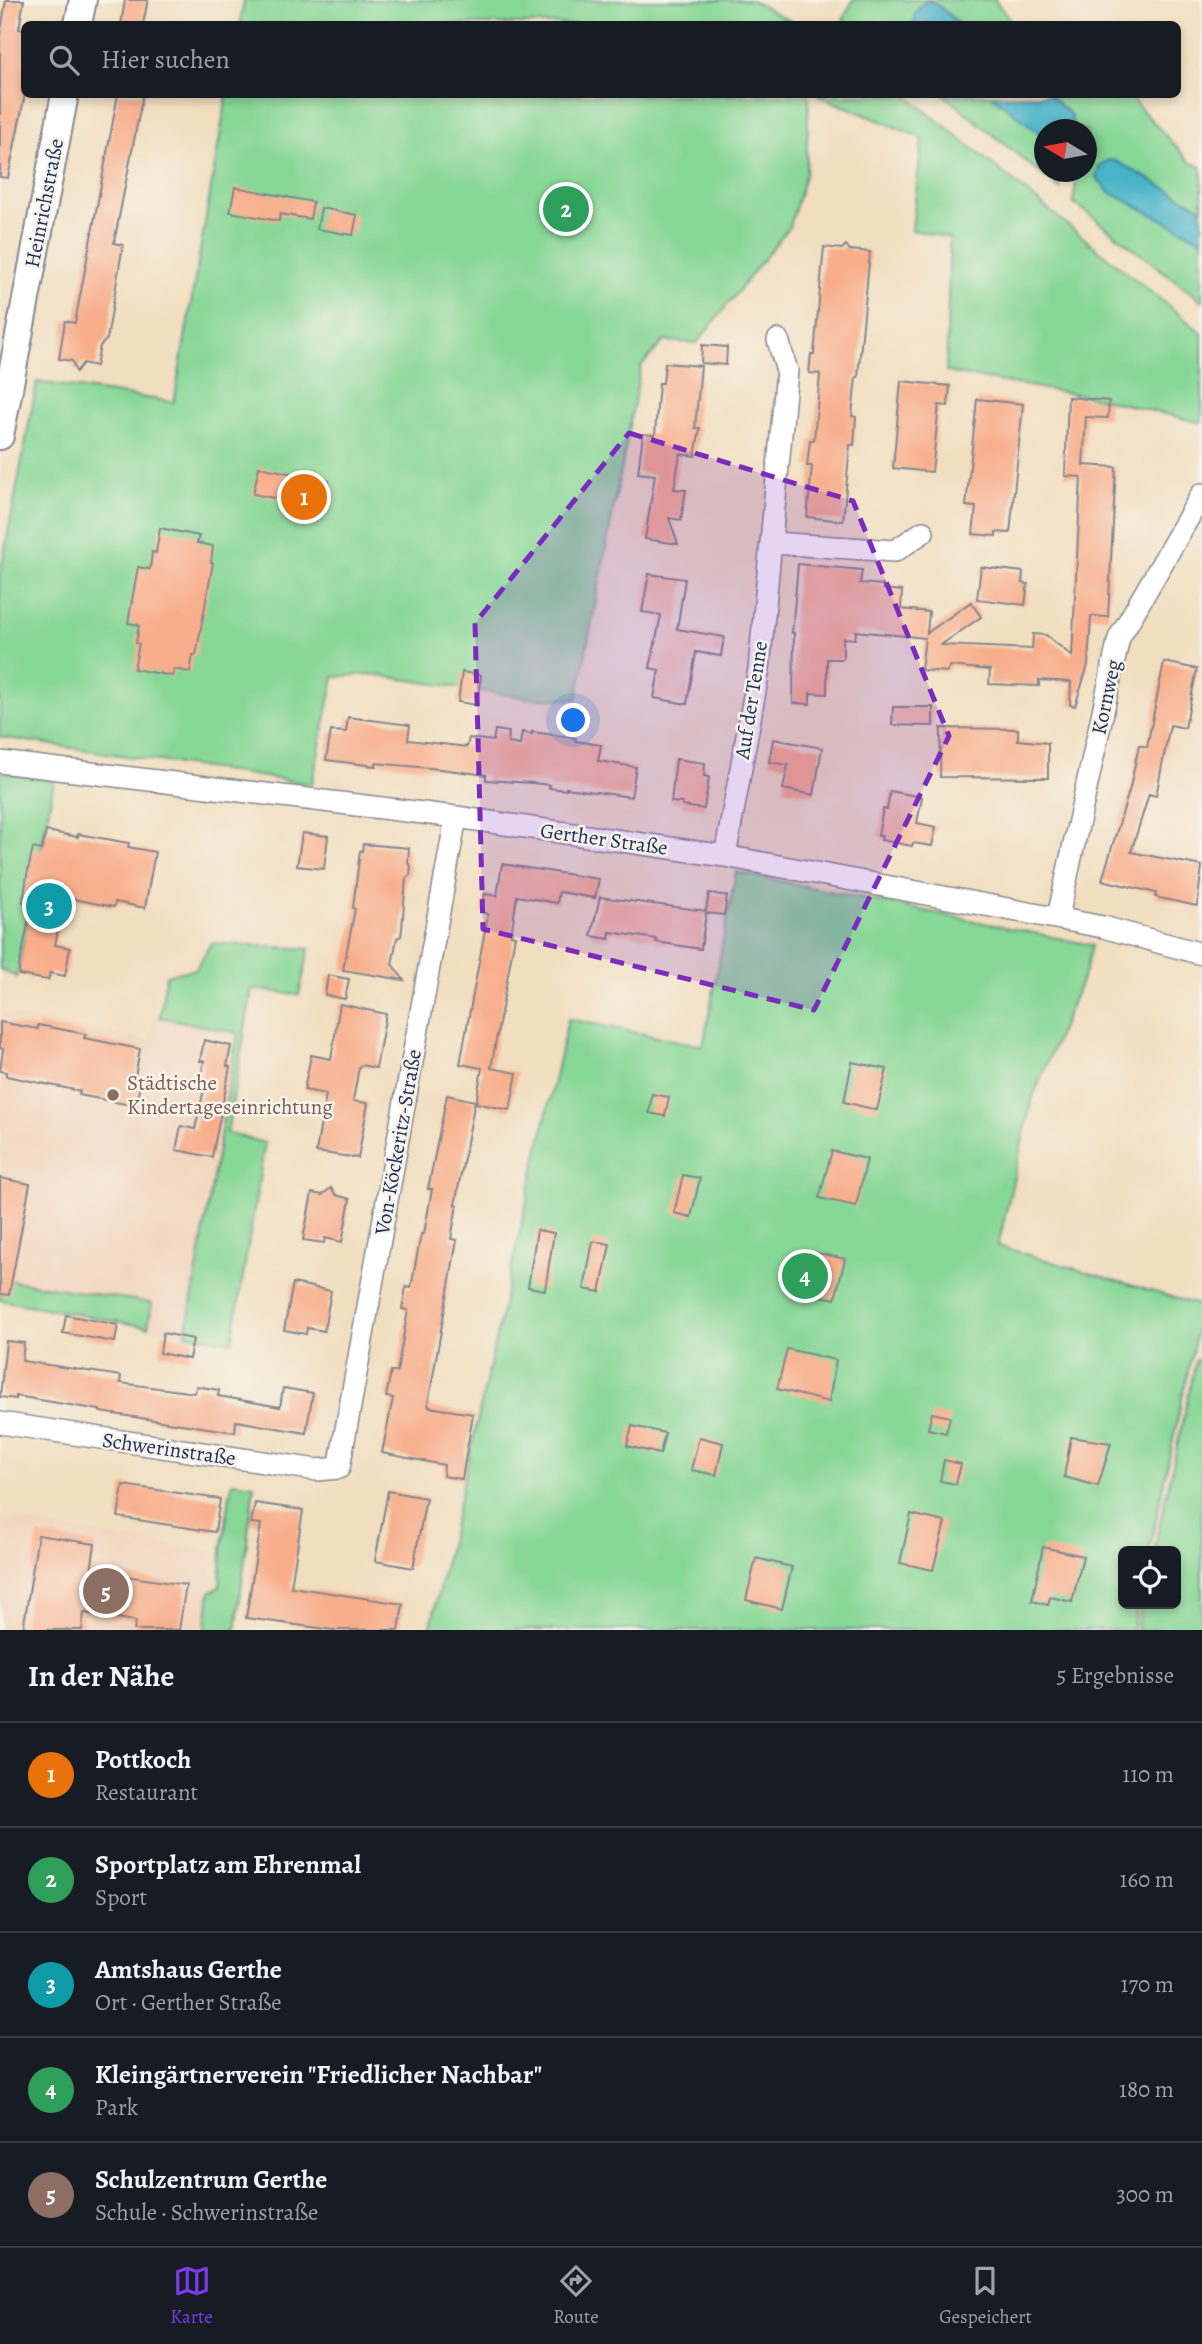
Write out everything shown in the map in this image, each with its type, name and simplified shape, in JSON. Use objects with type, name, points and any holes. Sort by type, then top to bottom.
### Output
[{"type":"street","points":[[79,21],[83,0]]},
{"type":"street","name":"Heinrichstraße","points":[[0,436],[4,393],[64,98]]},
{"type":"street","name":"Auf der Tenne","points":[[724,856],[759,669],[787,371],[778,340]]},
{"type":"street","name":"Kornweg","points":[[1058,918],[1119,638],[1202,494]]},
{"type":"street","points":[[772,543],[895,551],[923,532]]},
{"type":"street","name":"Gerther Straße","points":[[0,762],[456,817],[724,856],[1058,918],[1139,935],[1202,954]]},
{"type":"street","name":"Von-Köckeritz-Straße","points":[[339,1468],[456,817]]},
{"type":"street","name":"Schwerinstraße","points":[[0,1423],[317,1470],[339,1468]]},
{"type":"highlighted area","points":[[629,433],[853,501],[949,736],[814,1010],[483,929],[475,623]]},
{"type":"shaded area","points":[[0,1012],[149,1041],[154,1016],[238,1033],[186,1334],[0,1300]]},
{"type":"shaded area","points":[[0,1518],[212,1552],[213,1630],[0,1630]]},
{"type":"green space","points":[[244,0],[751,0],[790,21],[240,21]]},
{"type":"green space","points":[[853,0],[995,0],[1011,21],[845,21]]},
{"type":"green space","points":[[226,98],[809,98],[806,172],[790,226],[697,343],[664,341],[641,366],[577,699],[529,698],[369,674],[334,677],[312,784],[0,737],[0,575],[37,382],[174,402]]},
{"type":"green space","points":[[824,98],[910,98],[1202,333],[1202,423],[1103,399],[946,372],[950,238],[912,230],[922,138]]},
{"type":"green space","points":[[948,98],[1131,98],[1191,163],[1202,167],[1202,301],[1073,202],[1076,182],[1097,182],[1097,119],[1034,119],[1034,168]]},
{"type":"green space","points":[[1051,182],[1060,182],[1060,189]]},
{"type":"green space","points":[[0,772],[54,781],[17,977],[0,969]]},
{"type":"green space","points":[[736,872],[1092,945],[1085,972],[1032,1099],[998,1246],[1202,1306],[1150,1546],[1118,1546],[1118,1609],[1137,1609],[1132,1630],[430,1630],[568,1019],[703,1046]]},
{"type":"green space","points":[[211,943],[309,949],[299,995],[252,989],[227,1133],[265,1143],[232,1342],[186,1334],[238,1033],[160,1017],[166,975],[196,969]]},
{"type":"green space","points":[[0,1279],[152,1303],[148,1327],[0,1300]]},
{"type":"green space","points":[[1196,1360],[1202,1361],[1202,1630],[1136,1630],[1141,1609],[1181,1609],[1181,1546],[1155,1546]]},
{"type":"green space","points":[[232,1482],[254,1485],[236,1630],[205,1630],[210,1592],[220,1587],[222,1550]]},
{"type":"water","points":[[926,1],[931,2],[956,21],[915,21],[918,9]]},
{"type":"water","points":[[995,98],[1052,98],[1071,115],[1072,119],[1034,119],[1034,129]]},
{"type":"water","points":[[1116,161],[1202,208],[1202,240],[1109,192],[1097,179],[1103,163]]},
{"type":"building","points":[[6,0],[24,0],[19,29],[21,98],[24,98],[8,178],[0,177],[0,36]]},
{"type":"building","points":[[125,0],[148,0],[144,21],[122,21]]},
{"type":"building","points":[[117,98],[142,98],[114,243],[123,245],[107,339],[100,346],[96,366],[83,363],[76,372],[72,361],[59,359],[65,321],[75,323]]},
{"type":"building","points":[[235,187],[313,202],[310,219],[280,214],[279,221],[230,212]]},
{"type":"building","points":[[321,208],[357,215],[353,235],[317,229]]},
{"type":"building","points":[[846,245],[850,250],[870,252],[852,416],[856,417],[854,445],[850,445],[843,521],[807,517],[812,466],[807,466],[810,440],[814,440],[820,374],[809,373],[811,354],[814,354],[824,247],[842,249]]},
{"type":"building","points":[[702,345],[727,347],[726,365],[701,363]]},
{"type":"building","points":[[665,363],[701,366],[695,428],[700,428],[695,456],[680,454],[674,489],[686,490],[681,520],[669,518],[678,544],[645,539],[655,475],[638,473],[643,434],[655,435],[659,383],[663,383]]},
{"type":"building","points":[[901,381],[950,386],[948,406],[939,405],[932,472],[893,468]]},
{"type":"building","points":[[1068,397],[1109,401],[1108,418],[1086,417],[1083,465],[1116,467],[1108,617],[1091,616],[1088,665],[1075,706],[1070,705],[1071,682],[1039,680],[1039,686],[989,684],[990,670],[950,666],[947,672],[921,670],[925,638],[856,631],[855,639],[843,638],[843,659],[827,659],[827,694],[810,693],[810,704],[793,703],[792,633],[798,564],[862,570],[860,583],[883,585],[883,589],[902,591],[901,609],[929,612],[927,633],[971,602],[981,617],[941,645],[1032,649],[1033,634],[1046,635],[1072,656],[1081,477],[1065,476]]},
{"type":"building","points":[[977,399],[1023,404],[1010,533],[996,532],[996,536],[973,534],[976,507],[966,506]]},
{"type":"building","points":[[259,467],[329,481],[324,508],[253,494]]},
{"type":"building","points":[[160,528],[199,536],[197,543],[213,546],[213,563],[196,655],[193,655],[190,672],[174,669],[173,676],[134,669],[139,644],[136,643],[139,625],[128,623],[138,567],[150,569]]},
{"type":"building","points":[[981,567],[1023,572],[1022,583],[1028,584],[1025,605],[977,599]]},
{"type":"building","points":[[649,574],[685,579],[677,629],[724,637],[721,656],[696,652],[687,704],[654,698],[659,670],[650,668],[661,615],[642,612]]},
{"type":"building","points":[[1164,662],[1197,669],[1185,728],[1170,725],[1156,796],[1149,794],[1131,852],[1202,866],[1197,906],[1155,897],[1156,893],[1102,880],[1130,788],[1139,745],[1147,747]]},
{"type":"building","points":[[462,672],[481,675],[477,705],[458,702]]},
{"type":"building","points":[[893,707],[933,707],[933,726],[892,725]]},
{"type":"building","points":[[348,717],[410,725],[408,740],[467,747],[469,738],[493,741],[495,730],[509,732],[508,743],[520,745],[522,732],[532,732],[576,738],[575,741],[601,745],[598,761],[636,767],[631,797],[549,788],[550,785],[533,783],[486,780],[486,775],[440,769],[326,760],[331,731],[346,732]]},
{"type":"building","points":[[941,728],[1018,729],[1018,740],[1048,743],[1048,778],[940,777]]},
{"type":"building","points":[[773,739],[822,748],[814,795],[783,789],[788,765],[769,762]]},
{"type":"building","points":[[676,759],[705,763],[704,776],[709,777],[704,809],[671,802]]},
{"type":"building","points":[[890,791],[922,797],[917,823],[936,827],[932,846],[913,843],[912,846],[881,840],[882,836],[878,836],[883,809],[887,810]]},
{"type":"building","points":[[46,831],[129,843],[128,847],[155,852],[145,908],[115,902],[114,907],[68,898],[66,910],[62,909],[55,945],[70,948],[65,976],[50,973],[48,980],[19,975],[32,904],[23,902],[27,875],[33,848],[42,850]]},
{"type":"building","points":[[302,833],[328,836],[324,869],[297,866]]},
{"type":"building","points":[[363,844],[409,848],[410,875],[406,878],[401,936],[397,938],[392,964],[404,980],[343,970],[355,909],[360,851]]},
{"type":"building","points":[[502,864],[599,879],[595,898],[559,892],[557,903],[517,896],[511,935],[515,936],[491,1068],[517,1073],[510,1110],[476,1103],[482,1068],[460,1064],[488,914],[481,912],[485,894],[497,896]]},
{"type":"building","points":[[709,893],[727,896],[724,915],[706,913],[701,949],[610,932],[609,939],[591,936],[600,897],[706,911]]},
{"type":"building","points":[[328,975],[349,979],[345,999],[325,995]]},
{"type":"building","points":[[340,1004],[386,1014],[376,1068],[361,1065],[359,1067],[353,1101],[368,1103],[358,1158],[316,1152],[326,1094],[304,1090],[311,1055],[331,1059]]},
{"type":"building","points":[[0,1022],[38,1029],[38,1025],[86,1034],[84,1038],[140,1049],[135,1077],[141,1078],[136,1106],[6,1076],[6,1072],[0,1071],[3,1049],[0,1048]]},
{"type":"building","points":[[204,1040],[231,1046],[227,1066],[230,1067],[212,1157],[176,1150],[181,1126],[195,1129],[205,1085],[200,1084]]},
{"type":"building","points":[[852,1062],[887,1069],[877,1110],[844,1102]]},
{"type":"building","points":[[652,1094],[669,1097],[665,1116],[649,1113]]},
{"type":"building","points":[[447,1095],[475,1101],[455,1205],[451,1239],[457,1240],[428,1404],[429,1407],[473,1414],[462,1479],[443,1476],[444,1465],[382,1453],[393,1398],[386,1397],[391,1371],[397,1372],[408,1310],[402,1309],[406,1287],[411,1288],[421,1234],[424,1234],[432,1189],[428,1189]]},
{"type":"building","points":[[832,1151],[867,1159],[856,1206],[819,1198]]},
{"type":"building","points":[[683,1175],[700,1178],[691,1217],[674,1213]]},
{"type":"building","points":[[0,1178],[30,1184],[9,1295],[0,1294]]},
{"type":"building","points":[[331,1188],[336,1195],[350,1199],[342,1242],[325,1238],[324,1243],[303,1240],[312,1193],[322,1195]]},
{"type":"building","points":[[537,1230],[554,1233],[545,1290],[528,1287]]},
{"type":"building","points":[[593,1241],[610,1244],[600,1292],[584,1289]]},
{"type":"building","points":[[805,1250],[845,1259],[835,1299],[797,1291]]},
{"type":"building","points":[[293,1283],[331,1291],[324,1331],[307,1328],[306,1334],[284,1330]]},
{"type":"building","points":[[66,1315],[118,1325],[115,1342],[63,1333]]},
{"type":"building","points":[[163,1333],[193,1339],[189,1359],[160,1353]]},
{"type":"building","points":[[6,1341],[24,1343],[22,1361],[121,1376],[120,1383],[195,1393],[196,1386],[219,1390],[218,1396],[280,1407],[283,1388],[313,1393],[306,1433],[236,1421],[235,1432],[100,1412],[16,1396],[16,1399],[0,1397]]},
{"type":"building","points":[[787,1349],[836,1360],[829,1402],[777,1389]]},
{"type":"building","points":[[932,1413],[950,1417],[946,1433],[928,1429]]},
{"type":"building","points":[[632,1426],[665,1433],[660,1454],[627,1446]]},
{"type":"building","points":[[699,1437],[723,1443],[716,1475],[691,1470]]},
{"type":"building","points":[[1071,1437],[1111,1443],[1098,1486],[1064,1477]]},
{"type":"building","points":[[944,1460],[961,1464],[956,1484],[940,1481]]},
{"type":"building","points":[[123,1485],[220,1499],[215,1532],[118,1517]]},
{"type":"building","points":[[388,1491],[426,1498],[413,1568],[375,1561]]},
{"type":"building","points":[[255,1503],[303,1510],[291,1587],[403,1604],[399,1630],[333,1630],[246,1618],[261,1524],[251,1523]]},
{"type":"building","points":[[911,1514],[945,1522],[933,1570],[900,1563]]},
{"type":"building","points":[[38,1535],[95,1544],[91,1571],[186,1585],[179,1630],[134,1630],[136,1621],[84,1613],[82,1630],[23,1630]]},
{"type":"building","points":[[1043,1547],[1083,1556],[1072,1602],[1050,1597],[1048,1605],[1032,1601]]},
{"type":"building","points":[[756,1558],[792,1567],[782,1609],[746,1600]]},
{"type":"place","name":"Sportplatz am Ehrenmal","points":[[566,209]]},
{"type":"place","name":"Pottkoch","points":[[304,497]]},
{"type":"place","name":"Amtshaus Gerthe","points":[[49,906]]},
{"type":"place","name":"Städtische Kindertageseinrichtung","points":[[113,1095]]},
{"type":"place","name":"Kleingärtnerverein \"Friedlicher Nachbar\"","points":[[805,1276]]},
{"type":"place","name":"Schulzentrum Gerthe","points":[[106,1591]]}]
